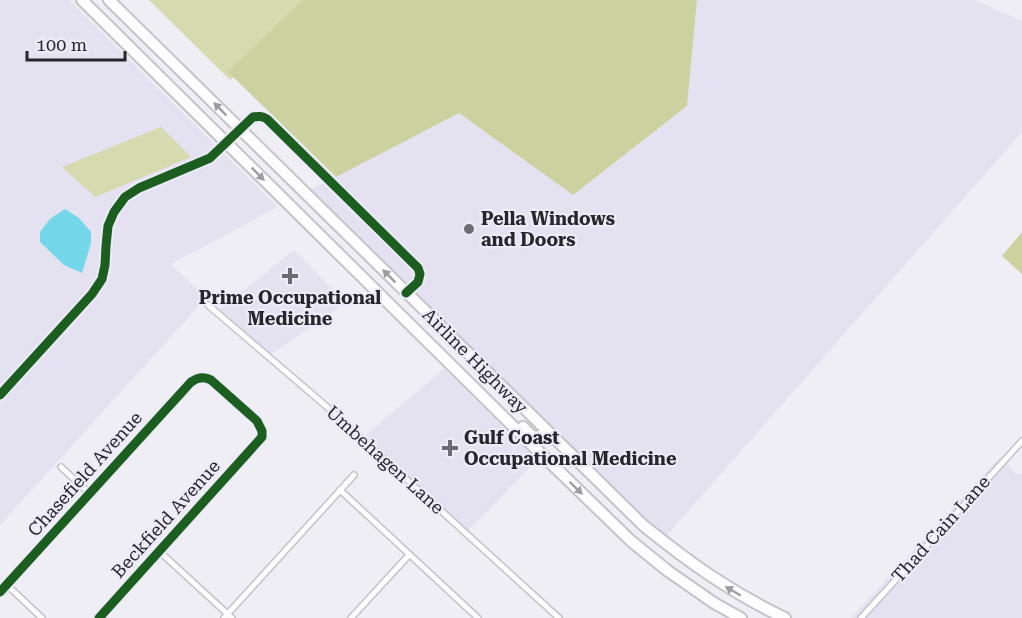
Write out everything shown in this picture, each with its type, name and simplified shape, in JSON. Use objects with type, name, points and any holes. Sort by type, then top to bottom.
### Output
[{"type":"highway","name":"Airline Highway","points":[[82,0],[631,541],[668,571],[714,603],[741,618]]},
{"type":"highway","name":"Airline Highway","points":[[110,0],[644,526],[717,582],[785,618]]},
{"type":"highway","points":[[430,343],[465,371],[531,435],[538,437],[546,430]]},
{"type":"street","points":[[0,395],[92,294],[102,279],[108,226],[114,212],[125,197],[139,188],[210,158],[253,117],[267,119],[418,268],[420,274],[418,282],[406,293]]},
{"type":"street","name":"Umbehagen Lane","points":[[208,305],[326,406],[559,618]]},
{"type":"street","name":"Beckfield Avenue","points":[[99,618],[262,437],[257,421],[212,380],[202,377],[195,379]]},
{"type":"street","name":"Chasefield Avenue","points":[[0,592],[195,379]]},
{"type":"street","name":"Thad Cain Lane","points":[[861,618],[1022,441]]},
{"type":"street","points":[[61,466],[90,494]]},
{"type":"street","points":[[159,552],[228,617],[354,475]]},
{"type":"street","points":[[340,490],[478,618]]},
{"type":"street","points":[[351,618],[409,555]]},
{"type":"street","points":[[7,585],[42,618]]},
{"type":"shaded area","points":[[0,0],[69,0],[278,207],[171,264],[206,298],[0,525]]},
{"type":"shaded area","points":[[697,0],[974,0],[1022,21],[1022,132],[666,536],[615,489],[311,189],[459,113],[573,195],[687,106]]},
{"type":"shaded area","name":"Prime Occupational Medicine","points":[[294,250],[346,303],[270,355],[219,310]]},
{"type":"shaded area","name":"Gulf Coast Occupational Medicine","points":[[444,369],[537,460],[467,532],[363,437]]},
{"type":"shaded area","points":[[1000,457],[1017,475],[1022,474],[1022,618],[851,618]]},
{"type":"green space","points":[[149,0],[314,0],[230,80]]},
{"type":"green space","points":[[303,0],[697,0],[687,106],[573,195],[459,113],[336,177],[228,72]]},
{"type":"green space","points":[[161,127],[191,157],[95,197],[62,167]]},
{"type":"green space","points":[[1022,232],[1022,274],[1002,256]]},
{"type":"water","points":[[65,209],[79,218],[91,232],[91,243],[82,273],[64,265],[40,242],[40,232],[50,219]]},
{"type":"cycle path","points":[[0,395],[92,294],[102,279],[108,226],[114,212],[125,197],[139,188],[210,158],[253,117],[260,116],[267,119],[418,268],[420,274],[418,282],[406,293]]},
{"type":"cycle path","points":[[0,592],[191,382],[201,378],[211,380],[257,421],[262,437],[99,618]]},
{"type":"place","name":"Pella Windows and Doors","points":[[469,229]]},
{"type":"place","name":"Prime Occupational Medicine","points":[[290,276]]},
{"type":"place","name":"Gulf Coast Occupational Medicine","points":[[450,448]]}]
